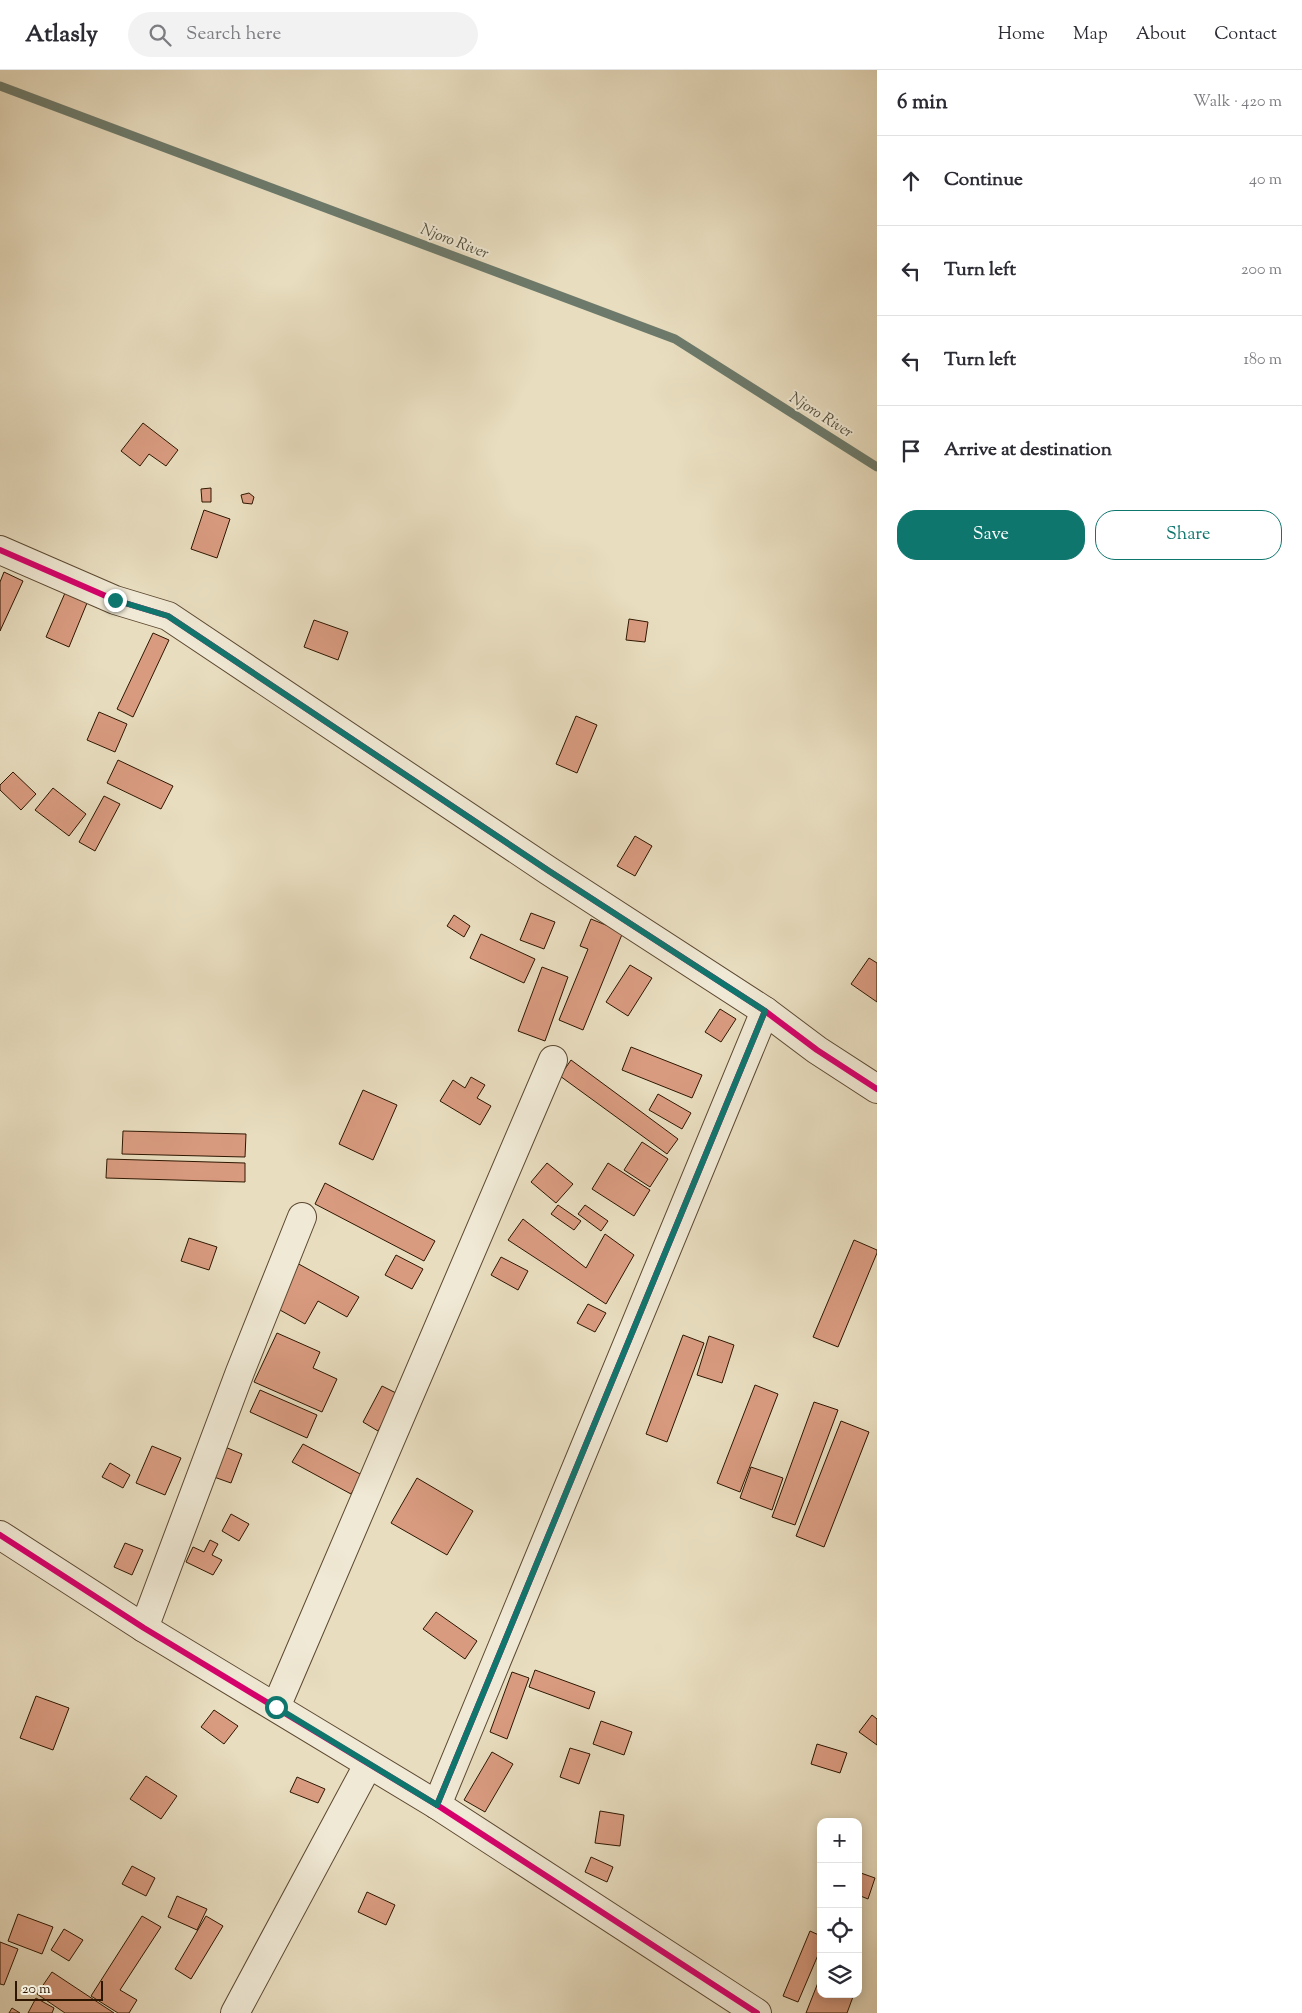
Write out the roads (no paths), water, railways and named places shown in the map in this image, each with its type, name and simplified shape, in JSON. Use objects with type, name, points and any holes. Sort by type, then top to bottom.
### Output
[{"type":"street","points":[[0,550],[115,600],[168,616],[549,871],[765,1011],[817,1050],[877,1089]]},
{"type":"street","points":[[437,1805],[765,1011]]},
{"type":"street","points":[[276,1707],[553,1060]]},
{"type":"street","points":[[144,1628],[240,1372],[302,1217]]},
{"type":"street","points":[[0,1535],[144,1628],[437,1805],[757,2013]]},
{"type":"street","points":[[235,2013],[368,1765]]},
{"type":"waterway","name":"Njoro River","points":[[0,86],[675,339],[877,467]]}]
